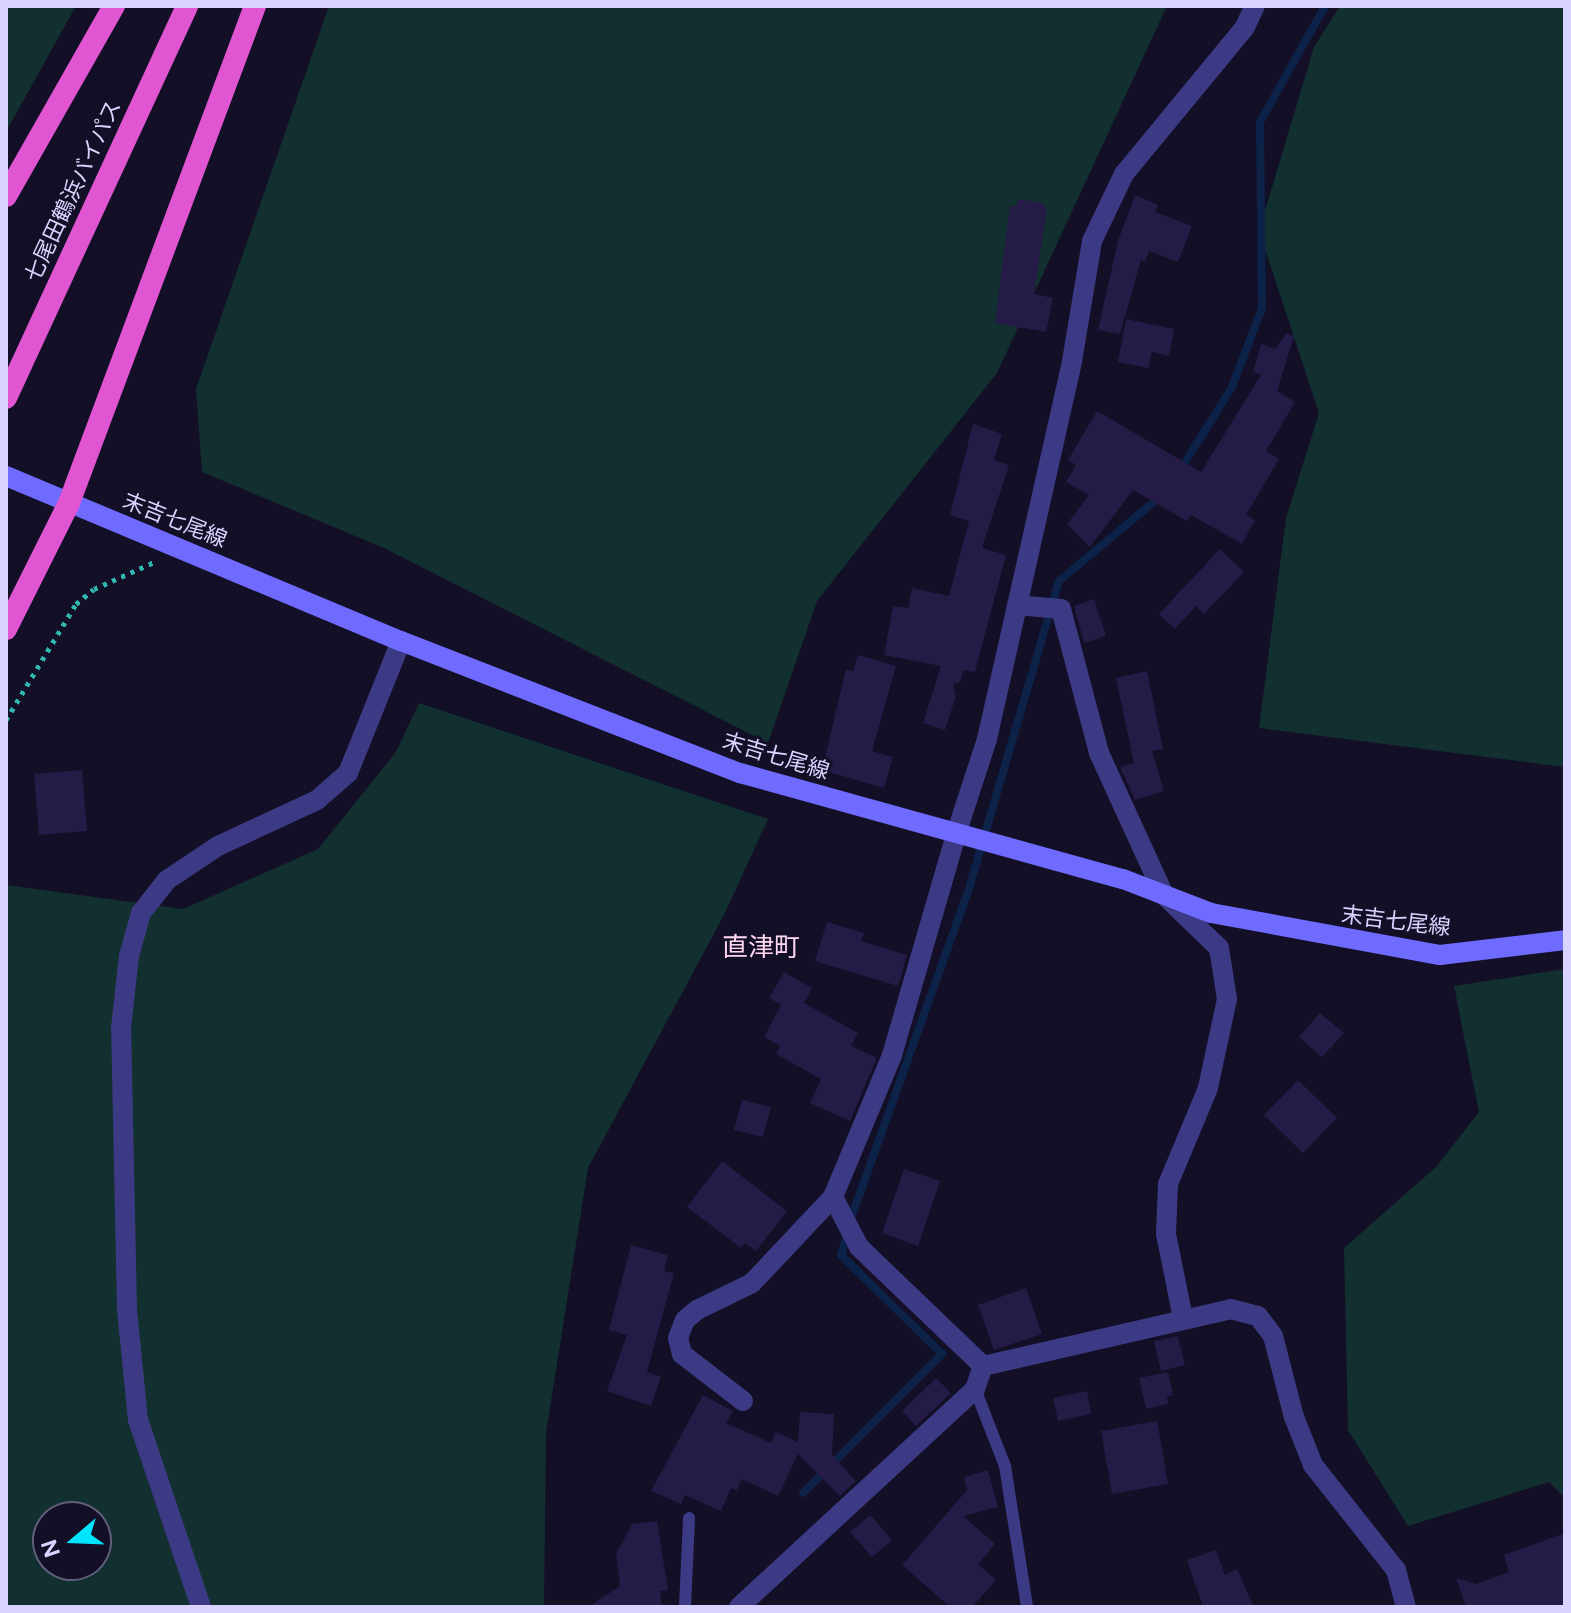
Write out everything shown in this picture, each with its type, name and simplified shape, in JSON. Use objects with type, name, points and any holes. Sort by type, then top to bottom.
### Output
[{"type":"highway","points":[[6,196],[114,6]]},
{"type":"highway","name":"七尾田鶴浜バイパス","points":[[6,398],[187,6]]},
{"type":"highway","points":[[6,629],[69,503],[255,6]]},
{"type":"main road","name":"末吉七尾線","points":[[6,476],[401,641],[740,773],[1164,895],[1211,913],[1289,931],[1440,955],[1565,940]]},
{"type":"street","points":[[743,1401],[682,1354],[678,1338],[685,1320],[752,1283],[833,1197],[892,1055],[987,739],[1072,361],[1092,241],[1124,174],[1245,27],[1255,6]]},
{"type":"street","points":[[1017,605],[1061,609],[1099,753],[1164,895],[1219,948],[1227,999],[1208,1088],[1168,1184],[1166,1234],[1183,1318]]},
{"type":"street","points":[[201,1607],[138,1420],[127,1309],[121,1028],[129,956],[141,913],[167,880],[218,846],[317,800],[348,773],[401,641]]},
{"type":"street","points":[[833,1197],[859,1247],[983,1366]]},
{"type":"street","points":[[983,1366],[1183,1318],[1241,1309],[1268,1325],[1313,1465],[1396,1570],[1406,1607]]},
{"type":"street","points":[[739,1607],[975,1389],[983,1366]]},
{"type":"lane","points":[[975,1389],[1005,1466],[1027,1607]]},
{"type":"lane","points":[[685,1607],[689,1518]]},
{"type":"path","points":[[6,720],[76,604],[94,589],[184,549]]},
{"type":"green space","points":[[6,6],[76,6],[6,132]]},
{"type":"green space","points":[[329,6],[1167,6],[997,373],[817,601],[768,743],[384,548],[202,472],[196,389]]},
{"type":"green space","points":[[1340,6],[1565,6],[1565,767],[1259,728],[1286,518],[1319,413],[1259,231],[1314,47]]},
{"type":"green space","points":[[419,703],[768,819],[724,915],[588,1168],[546,1433],[544,1607],[6,1607],[6,885],[183,909],[318,849],[396,752]]},
{"type":"green space","points":[[1565,969],[1565,1498],[1549,1482],[1408,1526],[1348,1430],[1344,1248],[1436,1167],[1479,1112],[1454,986]]},
{"type":"building","points":[[1135,195],[1158,205],[1155,212],[1192,226],[1178,262],[1149,251],[1145,262],[1141,260],[1120,334],[1098,330],[1118,241]]},
{"type":"building","points":[[1018,199],[1043,203],[1047,209],[1034,294],[1053,298],[1046,332],[995,323],[1010,206],[1017,206]]},
{"type":"building","points":[[1126,319],[1174,329],[1169,356],[1152,352],[1148,368],[1118,362]]},
{"type":"building","points":[[1286,333],[1294,336],[1277,391],[1295,402],[1266,451],[1279,459],[1246,515],[1255,520],[1242,544],[1191,515],[1187,521],[1133,490],[1090,547],[1067,524],[1089,495],[1066,482],[1076,465],[1068,460],[1097,411],[1201,472],[1261,375],[1253,372],[1261,344],[1276,349]]},
{"type":"building","points":[[973,424],[1002,434],[994,460],[1009,465],[982,548],[1006,555],[975,672],[964,670],[960,682],[953,684],[956,696],[945,730],[923,723],[941,666],[884,655],[893,606],[908,608],[912,588],[949,596],[969,521],[950,515]]},
{"type":"building","points":[[1220,549],[1244,572],[1204,614],[1196,606],[1175,629],[1159,614]]},
{"type":"building","points":[[1094,599],[1106,636],[1084,643],[1074,606]]},
{"type":"building","points":[[858,655],[896,666],[872,751],[893,757],[884,788],[822,770],[846,669],[853,672]]},
{"type":"building","points":[[1147,671],[1163,749],[1152,751],[1164,791],[1135,800],[1120,767],[1134,763],[1116,678]]},
{"type":"building","points":[[82,770],[87,831],[39,835],[34,774]]},
{"type":"building","points":[[827,922],[864,933],[861,941],[907,955],[898,986],[815,961]]},
{"type":"building","points":[[784,972],[812,988],[804,1003],[858,1033],[851,1046],[877,1058],[850,1121],[810,1103],[821,1079],[776,1054],[780,1046],[764,1037],[781,1005],[769,998]]},
{"type":"building","points":[[1320,1013],[1344,1033],[1322,1057],[1299,1037]]},
{"type":"building","points":[[1298,1080],[1337,1118],[1303,1153],[1264,1115]]},
{"type":"building","points":[[742,1100],[771,1107],[763,1137],[734,1130]]},
{"type":"building","points":[[722,1161],[787,1211],[756,1251],[745,1243],[741,1248],[687,1207]]},
{"type":"building","points":[[904,1169],[940,1181],[918,1246],[882,1233]]},
{"type":"building","points":[[631,1245],[668,1255],[664,1271],[674,1273],[647,1372],[661,1377],[651,1406],[607,1391],[627,1335],[609,1330]]},
{"type":"building","points":[[1026,1288],[1042,1334],[994,1350],[978,1305]]},
{"type":"building","points":[[1178,1336],[1185,1365],[1161,1371],[1154,1341]]},
{"type":"building","points":[[1168,1372],[1173,1395],[1167,1396],[1168,1404],[1146,1409],[1139,1378]]},
{"type":"building","points":[[936,1378],[951,1393],[916,1426],[902,1411]]},
{"type":"building","points":[[1087,1391],[1091,1414],[1058,1421],[1053,1398]]},
{"type":"building","points":[[703,1395],[733,1411],[726,1423],[771,1443],[776,1432],[798,1442],[800,1412],[834,1414],[832,1455],[856,1481],[840,1496],[798,1454],[778,1496],[742,1479],[737,1490],[731,1488],[721,1511],[685,1495],[681,1504],[651,1491]]},
{"type":"building","points":[[1157,1421],[1168,1484],[1112,1494],[1101,1431]]},
{"type":"building","points":[[988,1470],[998,1507],[963,1516],[995,1544],[978,1564],[996,1580],[972,1607],[950,1607],[902,1565],[967,1490],[964,1477]]},
{"type":"building","points":[[870,1515],[892,1540],[872,1557],[850,1532]]},
{"type":"building","points":[[657,1521],[668,1590],[660,1591],[662,1607],[588,1607],[620,1586],[616,1554],[632,1524]]},
{"type":"building","points":[[1565,1533],[1565,1607],[1466,1607],[1456,1578],[1476,1584],[1509,1572],[1504,1555]]},
{"type":"building","points":[[1216,1550],[1225,1575],[1237,1569],[1254,1607],[1203,1607],[1187,1560]]},
{"type":"waterway","points":[[1181,469],[1232,387],[1262,308],[1260,122],[1325,6]]},
{"type":"waterway","points":[[850,1221],[970,885],[1059,581],[1161,496]]},
{"type":"waterway","points":[[803,1493],[942,1354],[841,1255],[847,1234]]},
{"type":"district","name":"直津町","points":[[761,948]]}]
